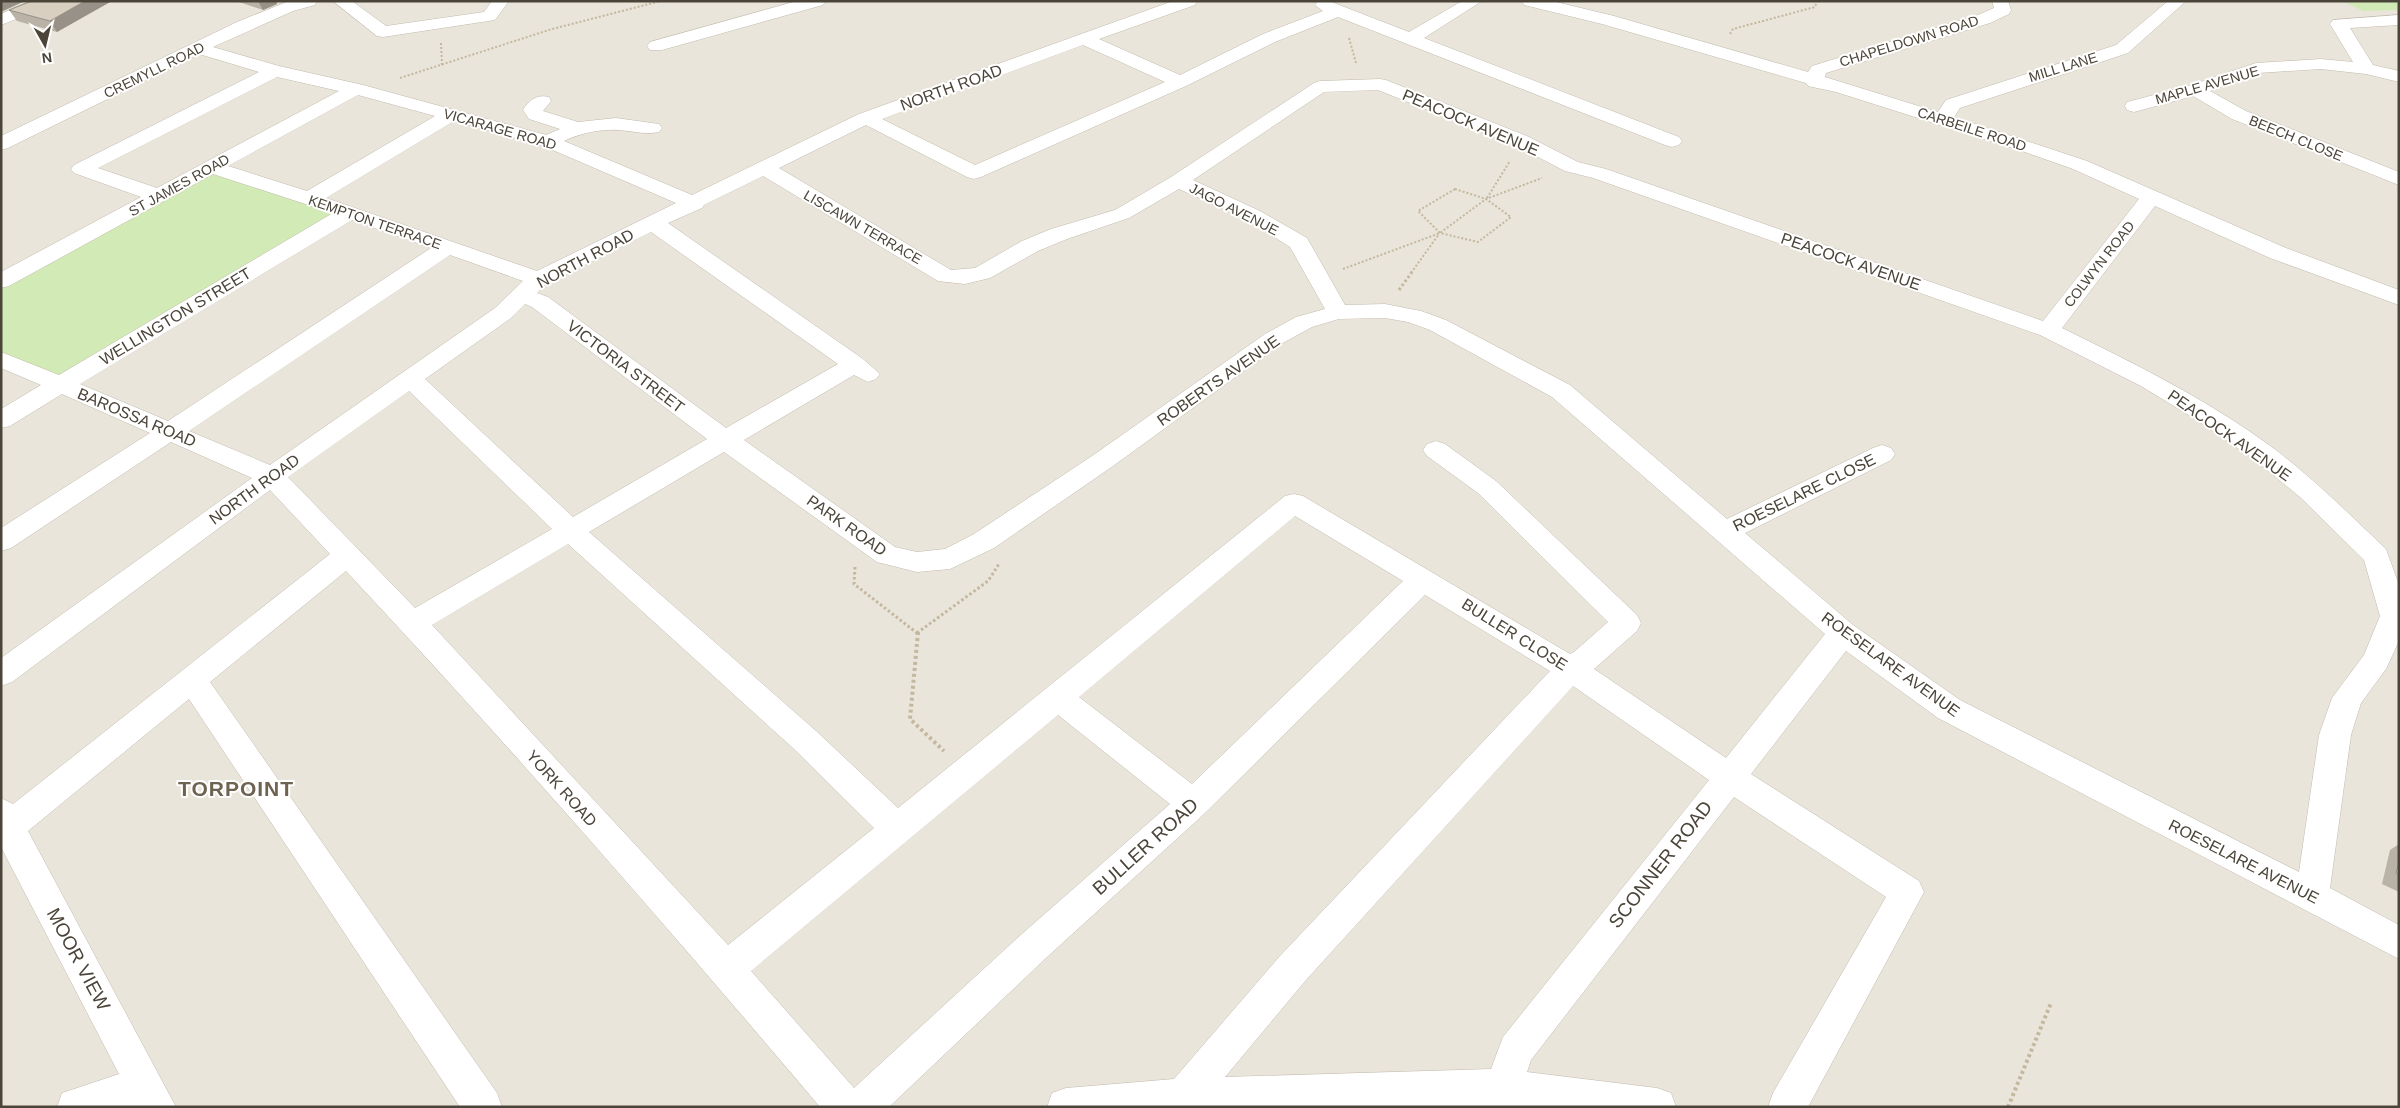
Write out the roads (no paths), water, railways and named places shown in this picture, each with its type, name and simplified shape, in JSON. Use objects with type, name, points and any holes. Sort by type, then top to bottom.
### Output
[{"type":"street","points":[[1,20],[45,1]]},
{"type":"street","name":"CREMYLL ROAD","points":[[1,144],[198,48],[287,7],[308,1]]},
{"type":"street","points":[[341,1],[383,32],[489,16],[501,1]]},
{"type":"street","points":[[656,46],[817,1]]},
{"type":"street","name":"NORTH ROAD","points":[[1,674],[272,476],[503,313],[530,287],[652,223],[695,204],[866,118],[1189,1]]},
{"type":"street","points":[[1314,1],[1672,141]]},
{"type":"street","points":[[1410,39],[1474,1]]},
{"type":"street","name":"CARBEILE ROAD","points":[[1530,1],[1608,20],[1717,52],[1942,120],[2080,166],[2278,253],[2399,298]]},
{"type":"street","name":"CHAPELDOWN ROAD","points":[[1814,82],[1818,70],[1984,18],[2003,10],[2000,1]]},
{"type":"street","name":"MILL LANE","points":[[1942,120],[1953,104],[2122,49],[2178,1]]},
{"type":"street","points":[[866,118],[974,173],[1180,82],[1269,38],[1338,11]]},
{"type":"street","points":[[2366,69],[2339,24],[2399,20]]},
{"type":"street","points":[[1084,39],[1180,82]]},
{"type":"street","name":"VICARAGE ROAD","points":[[198,48],[275,71],[362,91],[548,141],[695,204]]},
{"type":"street","name":"MAPLE AVENUE","points":[[2134,106],[2195,90],[2256,68],[2321,64],[2366,69],[2399,77]]},
{"type":"street","points":[[158,196],[82,169],[275,71]]},
{"type":"street","name":"PEACOCK AVENUE","points":[[964,277],[982,273],[1030,246],[1059,234],[1122,214],[1178,181],[1320,87],[1380,84],[1522,141],[1572,166],[1599,173],[2048,330],[2150,381],[2206,414],[2264,454],[2388,555],[2394,616],[2376,661],[2347,698],[2335,735],[2312,896]]},
{"type":"street","name":"BEECH CLOSE","points":[[2195,90],[2239,115],[2399,179]]},
{"type":"street","name":"ST JAMES ROAD","points":[[1,282],[211,167],[362,91]]},
{"type":"street","points":[[542,101],[532,110],[536,115],[577,128]]},
{"type":"street","points":[[309,199],[451,115]]},
{"type":"street","points":[[548,141],[577,128],[616,124],[652,128]]},
{"type":"street","name":"KEMPTON TERRACE","points":[[211,167],[350,212],[447,247],[530,287]]},
{"type":"street","name":"LISCAWN TERRACE","points":[[764,168],[946,276],[964,277]]},
{"type":"street","name":"JAGO AVENUE","points":[[1178,181],[1253,215],[1299,243],[1338,312]]},
{"type":"street","name":"COLWYN ROAD","points":[[2048,330],[2150,198]]},
{"type":"street","name":"WELLINGTON STREET","points":[[1,420],[350,212]]},
{"type":"street","points":[[412,623],[727,441],[862,369],[652,223]]},
{"type":"street","points":[[1,541],[171,431],[447,247]]},
{"type":"street","name":"VICTORIA STREET","points":[[530,287],[540,302],[727,441]]},
{"type":"street","name":"ROESELARE AVENUE","points":[[1338,312],[1385,311],[1414,316],[1438,325],[1561,391],[1726,530],[1843,633],[1949,709],[2312,896],[2399,943]]},
{"type":"street","name":"ROBERTS AVENUE","points":[[1104,460],[1273,338],[1304,322],[1338,312]]},
{"type":"street","name":"BAROSSA ROAD","points":[[1,359],[272,476]]},
{"type":"street","points":[[410,378],[571,531],[804,739],[897,829]]},
{"type":"street","name":"PARK ROAD","points":[[727,441],[887,555],[917,562],[950,559],[998,531],[1104,460]]},
{"type":"street","points":[[1183,1097],[1293,968],[1571,668],[1584,660],[1628,623],[1487,487],[1436,450]]},
{"type":"street","name":"ROESELARE CLOSE","points":[[1726,530],[1882,454]]},
{"type":"street","name":"YORK ROAD","points":[[272,476],[412,623],[726,969],[845,1107]]},
{"type":"street","name":"BULLER CLOSE","points":[[1058,697],[1294,503],[1571,668],[1728,776],[1907,892],[1787,1107]]},
{"type":"street","points":[[4,824],[192,680],[347,555]]},
{"type":"street","name":"BULLER ROAD","points":[[861,1107],[1036,945],[1193,804],[1423,579]]},
{"type":"street","name":"SCONNER ROAD","points":[[1504,1097],[1516,1050],[1728,776],[1843,633]]},
{"type":"street","points":[[192,680],[483,1107]]},
{"type":"street","points":[[726,969],[1058,697],[1193,804]]},
{"type":"street","name":"MOOR VIEW","points":[[4,824],[151,1096]]},
{"type":"street","points":[[76,1107],[151,1096]]},
{"type":"street","points":[[1066,1107],[1183,1097],[1504,1097],[1657,1107]]},
{"type":"district","name":"TORPOINT","points":[[236,789]]}]
